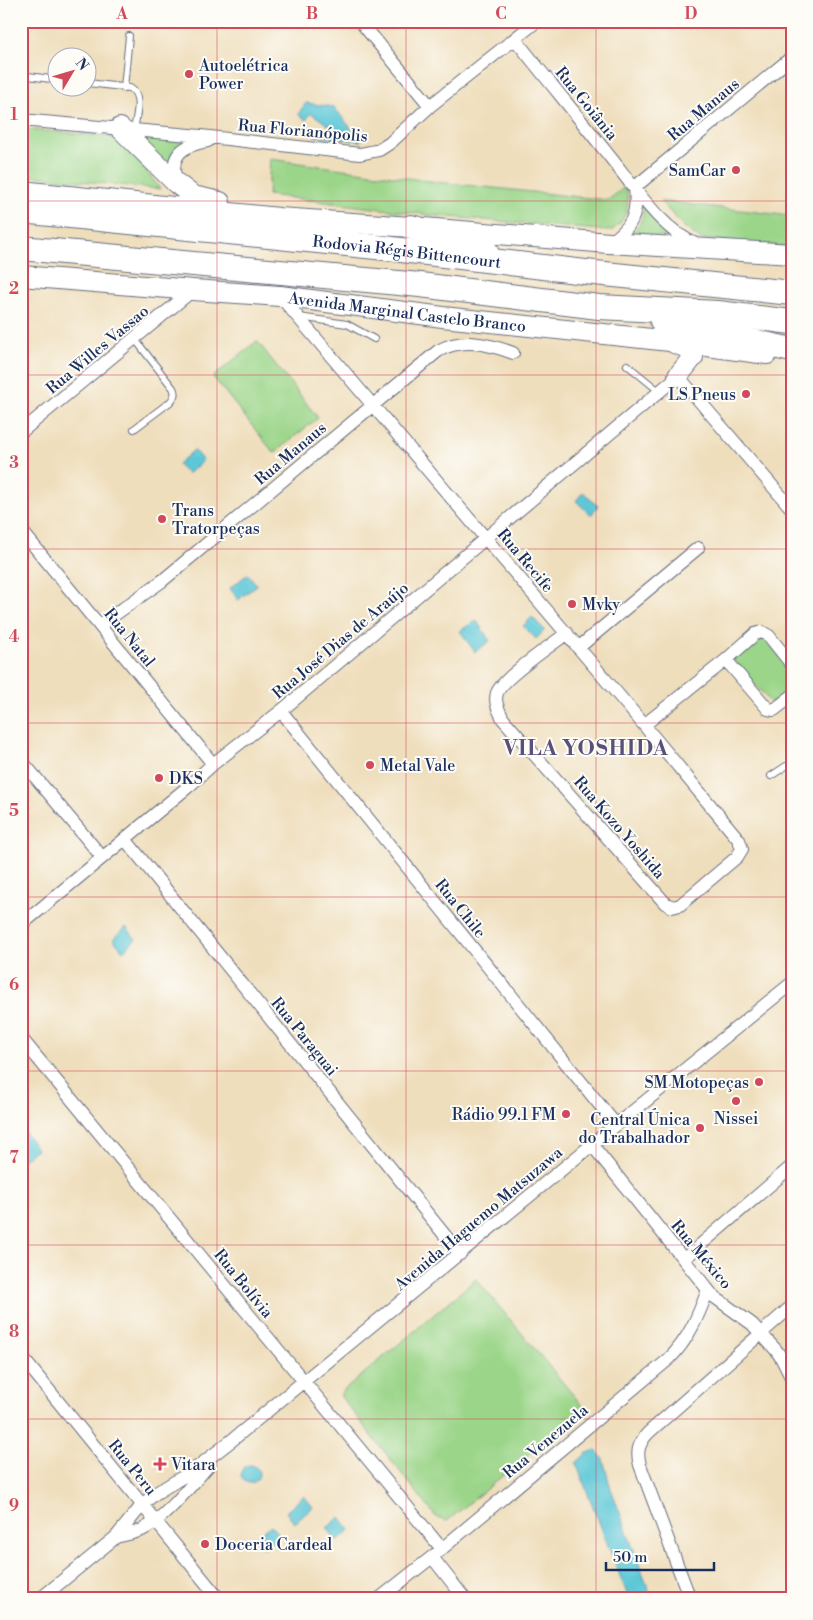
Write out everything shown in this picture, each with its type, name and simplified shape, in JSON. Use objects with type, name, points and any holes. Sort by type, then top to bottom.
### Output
[{"type":"highway","name":"Rodovia Régis Bittencourt","points":[[21,211],[368,246],[792,293]]},
{"type":"highway","points":[[411,226],[472,245],[515,263]]},
{"type":"highway","name":"Rodovia Régis Bittencourt","points":[[21,248],[420,285],[599,307],[718,313],[792,322]]},
{"type":"highway","points":[[599,307],[792,350]]},
{"type":"main road","points":[[127,129],[176,183],[193,196],[263,209],[279,218]]},
{"type":"main road","points":[[21,191],[279,218],[411,226],[609,243],[792,254]]},
{"type":"main road","name":"Avenida Marginal Castelo Branco","points":[[21,276],[280,296],[670,341],[792,358]]},
{"type":"main road","points":[[670,341],[685,347],[693,354],[693,357],[678,376]]},
{"type":"street","points":[[360,21],[430,106]]},
{"type":"street","name":"Rua Florianópolis","points":[[21,120],[366,154],[379,150],[390,143],[430,106],[537,21]]},
{"type":"street","name":"Rua Goiânia","points":[[515,39],[658,215],[671,228],[695,244],[710,250]]},
{"type":"street","name":"Rua Manaus","points":[[634,187],[792,57]]},
{"type":"street","points":[[21,110],[27,118],[39,122]]},
{"type":"street","points":[[176,183],[174,168],[175,159],[179,152],[191,144],[222,139]]},
{"type":"street","points":[[609,243],[620,234],[633,218],[636,202],[634,187]]},
{"type":"street","name":"Rua Willes Vassao","points":[[21,432],[193,290]]},
{"type":"street","name":"Rua Recife","points":[[280,296],[644,725],[736,836],[742,844],[742,849]]},
{"type":"street","name":"Rua Manaus","points":[[100,625],[162,580],[438,351],[454,344],[475,343],[493,346],[513,353]]},
{"type":"street","points":[[678,376],[792,509]]},
{"type":"street","name":"Rua José Dias de Araújo","points":[[21,925],[213,764],[281,711],[678,376]]},
{"type":"street","name":"Rua Natal","points":[[21,530],[213,764]]},
{"type":"street","points":[[578,648],[698,548]]},
{"type":"street","points":[[644,725],[726,660],[755,634],[762,632],[769,636],[792,665]]},
{"type":"street","name":"Rua Kozo Yoshida","points":[[567,633],[500,687],[496,704],[503,719],[668,905],[675,907],[685,902],[737,856],[742,849]]},
{"type":"street","points":[[726,660],[768,710],[774,710],[792,696]]},
{"type":"street","name":"Rua Chile","points":[[281,711],[616,1125]]},
{"type":"street","points":[[21,760],[102,857]]},
{"type":"street","name":"Rua Paraguai","points":[[125,838],[460,1254]]},
{"type":"street","name":"Avenida Haguemo Matsuzawa","points":[[40,1599],[116,1537],[143,1504],[156,1493],[190,1472],[232,1441],[616,1125],[792,983]]},
{"type":"street","name":"Rua Bolívia","points":[[21,1038],[305,1382],[437,1553],[465,1599]]},
{"type":"street","name":"Rua México","points":[[592,1145],[708,1290],[718,1300],[752,1324],[782,1359],[792,1379]]},
{"type":"street","points":[[684,1259],[792,1166]]},
{"type":"street","name":"Rua Venezuela","points":[[379,1599],[437,1553],[669,1359],[681,1346],[694,1326],[708,1290]]},
{"type":"street","points":[[690,1599],[640,1465],[639,1446],[648,1433],[792,1306]]},
{"type":"street","name":"Rua Peru","points":[[21,1356],[219,1599]]},
{"type":"street","name":"Avenida Haguemo Matsuzawa","points":[[116,1537],[142,1530],[156,1520],[169,1509],[232,1441]]},
{"type":"street","name":"Avenida Haguemo Matsuzawa","points":[[156,1520],[154,1512],[156,1505],[190,1472]]},
{"type":"lane","points":[[124,88],[129,36]]},
{"type":"lane","points":[[21,75],[48,79]]},
{"type":"lane","points":[[98,84],[132,89],[136,94],[138,98],[127,129]]},
{"type":"lane","points":[[298,317],[347,324],[374,339]]},
{"type":"lane","points":[[134,338],[175,393],[174,398],[170,402],[134,429]]},
{"type":"lane","points":[[627,365],[659,392]]},
{"type":"lane","points":[[771,776],[786,766],[792,766]]},
{"type":"green space","points":[[773,21],[792,21],[792,43]]},
{"type":"green space","points":[[21,129],[107,136],[115,139],[130,151],[160,189],[21,175]]},
{"type":"green space","points":[[130,132],[206,139],[182,144],[174,150],[170,174]]},
{"type":"green space","points":[[270,159],[437,182],[608,200],[625,187],[628,200],[624,217],[611,231],[438,216],[268,195]]},
{"type":"green space","points":[[660,201],[792,216],[792,247],[700,239],[684,227]]},
{"type":"green space","points":[[643,205],[672,237],[629,235],[640,222],[643,214]]},
{"type":"green space","points":[[257,341],[318,418],[274,453],[213,377]]},
{"type":"green space","points":[[759,639],[765,639],[792,671],[792,688],[771,703],[733,659]]},
{"type":"green space","points":[[476,1279],[585,1409],[447,1521],[437,1518],[341,1397],[341,1393]]},
{"type":"water","points":[[306,103],[334,107],[361,141],[315,136],[315,129],[337,131],[311,113],[306,120],[298,114]]},
{"type":"water","points":[[194,450],[203,461],[187,474],[178,464]]},
{"type":"water","points":[[583,492],[598,506],[591,515],[576,501]]},
{"type":"water","points":[[248,574],[257,585],[238,600],[230,588]]},
{"type":"water","points":[[532,617],[545,630],[536,639],[523,626]]},
{"type":"water","points":[[476,620],[490,641],[475,652],[460,631]]},
{"type":"water","points":[[126,927],[136,939],[123,951],[113,939]]},
{"type":"water","points":[[23,1130],[37,1149],[21,1161],[21,1131]]},
{"type":"water","points":[[596,1450],[603,1459],[610,1486],[652,1599],[629,1599],[576,1463],[587,1453]]},
{"type":"water","points":[[246,1465],[254,1465],[259,1470],[257,1481],[246,1483],[241,1478],[241,1470]]},
{"type":"water","points":[[304,1496],[313,1507],[295,1523],[286,1512]]},
{"type":"water","points":[[340,1517],[350,1530],[337,1541],[327,1528]]},
{"type":"water","points":[[271,1525],[280,1535],[264,1549],[255,1539]]},
{"type":"place","name":"Autoelétrica Power","points":[[189,74]]},
{"type":"place","name":"SamCar","points":[[736,170]]},
{"type":"place","name":"LS Pneus","points":[[746,394]]},
{"type":"place","name":"Trans Tratorpeças","points":[[162,519]]},
{"type":"place","name":"Mvky","points":[[572,604]]},
{"type":"place","name":"Metal Vale","points":[[370,765]]},
{"type":"place","name":"DKS","points":[[159,778]]},
{"type":"place","name":"SM Motopeças","points":[[759,1082]]},
{"type":"place","name":"Nissei","points":[[736,1101]]},
{"type":"place","name":"Rádio 99.1 FM","points":[[566,1114]]},
{"type":"place","name":"Central Única do Trabalhador","points":[[700,1128]]},
{"type":"place","name":"Vitara","points":[[160,1464]]},
{"type":"place","name":"Doceria Cardeal","points":[[205,1544]]},
{"type":"district","name":"VILA YOSHIDA","points":[[586,748]]}]
